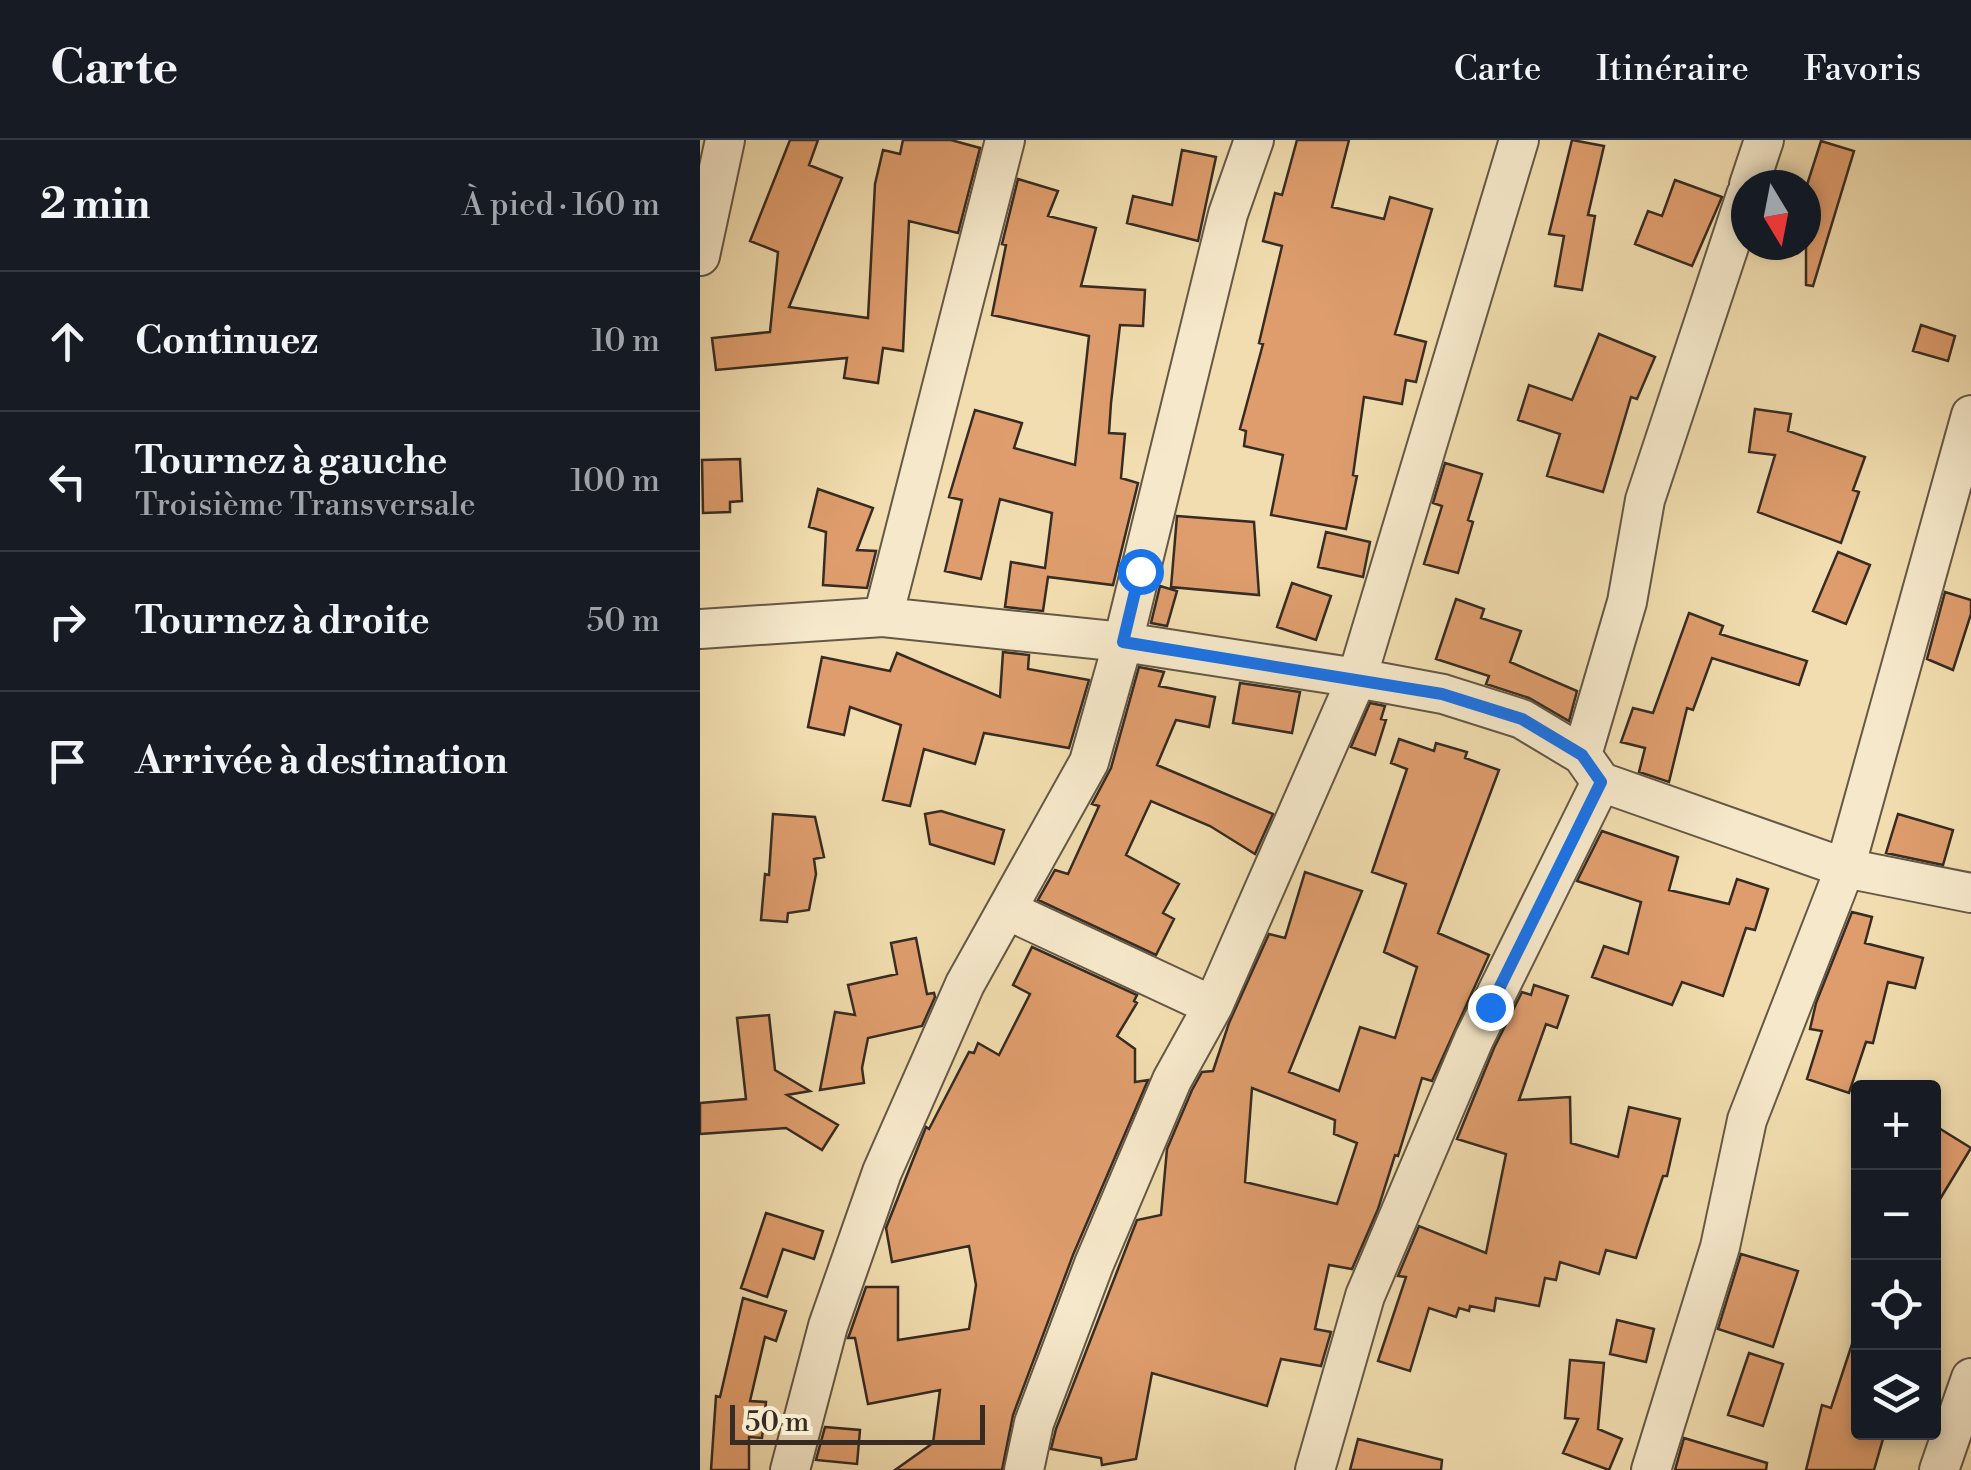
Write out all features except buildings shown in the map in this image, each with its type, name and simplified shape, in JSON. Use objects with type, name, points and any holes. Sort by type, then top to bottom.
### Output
[{"type":"street","points":[[700,256],[725,140]]},
{"type":"street","points":[[883,617],[1005,140]]},
{"type":"street","points":[[790,1470],[828,1326],[882,1172],[965,984],[1090,762],[1228,214],[1254,140]]},
{"type":"street","points":[[1024,1470],[1034,1423],[1094,1264],[1172,1080],[1213,1006],[1357,678],[1519,140]]},
{"type":"street","points":[[1754,170],[1764,140]]},
{"type":"street","points":[[1315,1470],[1373,1278],[1592,768],[1646,500],[1731,241]]},
{"type":"street","points":[[1651,1470],[1720,1247],[1747,1120],[1846,868],[1971,415]]},
{"type":"street","points":[[700,630],[883,617],[1123,642],[1442,694],[1522,719],[1592,768],[1846,868],[1971,893]]},
{"type":"street","points":[[1007,910],[1213,1006]]},
{"type":"street","points":[[1938,1470],[1971,1378]]},
{"type":"route","points":[[1140,571],[1123,642],[1442,694],[1522,719],[1582,755],[1601,782],[1490,1007]]}]
